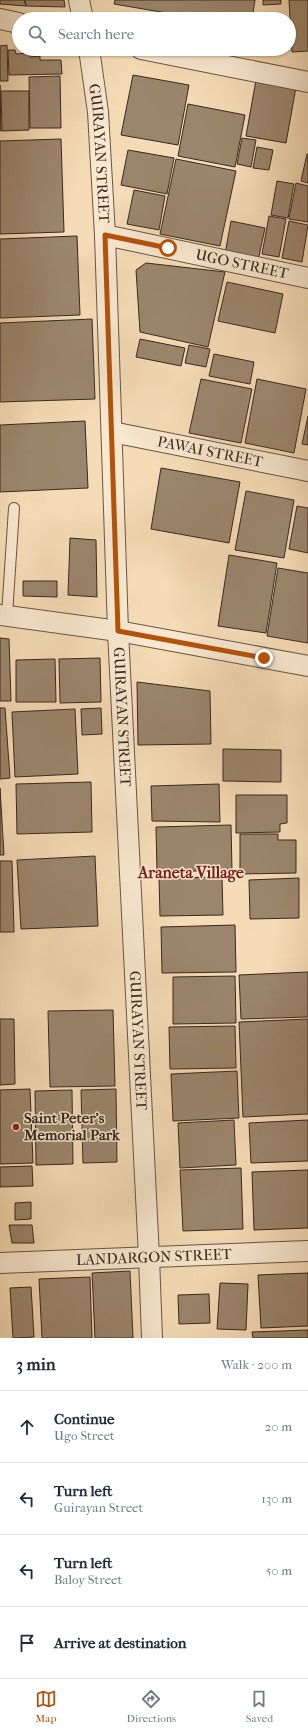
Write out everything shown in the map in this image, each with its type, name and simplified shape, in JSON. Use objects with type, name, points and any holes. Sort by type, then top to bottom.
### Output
[{"type":"street","points":[[79,0],[82,12]]},
{"type":"street","points":[[0,19],[12,22]]},
{"type":"street","name":"GUIRAYAN STREET","points":[[90,56],[98,112],[105,235],[118,631],[152,1338]]},
{"type":"street","points":[[176,56],[308,82]]},
{"type":"street","name":"UGO STREET","points":[[105,235],[308,278]]},
{"type":"street","name":"PAWAI STREET","points":[[112,432],[308,471]]},
{"type":"street","points":[[4,615],[118,631],[308,666]]},
{"type":"street","name":"LANDARGON STREET","points":[[0,1264],[308,1251]]},
{"type":"lane","points":[[4,615],[14,508]]},
{"type":"building","points":[[0,0],[24,0],[26,6],[0,4]]},
{"type":"building","points":[[25,0],[64,0],[65,7],[26,6]]},
{"type":"building","points":[[115,0],[255,0],[253,12],[161,12],[114,4]]},
{"type":"building","points":[[263,0],[281,0],[281,4],[263,5]]},
{"type":"building","points":[[289,0],[308,0],[308,51],[296,52],[296,12],[290,12]]},
{"type":"building","points":[[7,45],[8,81],[0,81],[0,46]]},
{"type":"building","points":[[8,50],[12,50],[12,56],[40,56],[40,60],[61,60],[62,74],[9,75]]},
{"type":"building","points":[[133,75],[189,85],[178,145],[121,135]]},
{"type":"building","points":[[60,76],[61,128],[30,128],[29,77]]},
{"type":"building","points":[[256,80],[296,87],[286,143],[246,136]]},
{"type":"building","points":[[0,85],[1,131],[0,131]]},
{"type":"building","points":[[1,91],[29,91],[29,130],[2,131]]},
{"type":"building","points":[[188,104],[245,115],[235,167],[178,156]]},
{"type":"building","points":[[242,138],[256,140],[251,167],[237,164]]},
{"type":"building","points":[[61,139],[64,232],[0,234],[0,141]]},
{"type":"building","points":[[257,147],[273,150],[269,170],[253,168]]},
{"type":"building","points":[[128,150],[174,158],[167,194],[121,185]]},
{"type":"building","points":[[308,154],[308,183],[301,181]]},
{"type":"building","points":[[176,159],[236,171],[220,246],[160,234]]},
{"type":"building","points":[[277,181],[294,184],[288,218],[271,215]]},
{"type":"building","points":[[296,183],[308,186],[308,222],[289,219]]},
{"type":"building","points":[[134,190],[165,196],[159,230],[127,224]]},
{"type":"building","points":[[269,216],[286,219],[279,257],[262,254]]},
{"type":"building","points":[[231,221],[265,228],[258,261],[225,254]]},
{"type":"building","points":[[289,221],[308,225],[302,262],[282,258]]},
{"type":"building","points":[[77,236],[80,315],[0,318],[0,239]]},
{"type":"building","points":[[146,263],[225,272],[208,347],[140,332],[136,270]]},
{"type":"building","points":[[227,282],[283,294],[275,333],[218,321]]},
{"type":"building","points":[[92,319],[95,399],[0,402],[0,323]]},
{"type":"building","points":[[140,339],[185,348],[181,366],[136,357]]},
{"type":"building","points":[[189,345],[210,349],[206,367],[185,363]]},
{"type":"building","points":[[214,354],[254,362],[250,384],[209,376]]},
{"type":"building","points":[[201,379],[252,389],[241,443],[189,433]]},
{"type":"building","points":[[257,379],[306,389],[294,453],[245,443]]},
{"type":"building","points":[[308,416],[308,445],[302,444]]},
{"type":"building","points":[[85,421],[88,488],[0,492],[0,425]]},
{"type":"building","points":[[161,468],[240,482],[229,543],[151,529]]},
{"type":"building","points":[[246,491],[294,500],[284,558],[235,550]]},
{"type":"building","points":[[297,506],[308,508],[308,553],[289,549]]},
{"type":"building","points":[[70,538],[96,540],[97,597],[68,595]]},
{"type":"building","points":[[229,555],[277,563],[266,633],[218,626]]},
{"type":"building","points":[[278,568],[308,573],[308,643],[267,636]]},
{"type":"building","points":[[23,581],[57,581],[57,597],[23,596]]},
{"type":"building","points":[[0,638],[9,639],[11,701],[0,701]]},
{"type":"building","points":[[100,658],[101,702],[60,703],[59,659]]},
{"type":"building","points":[[55,659],[56,702],[16,702],[16,660]]},
{"type":"building","points":[[137,682],[210,691],[211,744],[138,745]]},
{"type":"building","points":[[0,708],[5,708],[10,778],[0,779]]},
{"type":"building","points":[[101,708],[102,734],[82,735],[81,709]]},
{"type":"building","points":[[75,709],[78,774],[15,777],[12,712]]},
{"type":"building","points":[[223,749],[281,750],[281,782],[223,781]]},
{"type":"building","points":[[91,782],[92,832],[17,834],[16,784]]},
{"type":"building","points":[[219,784],[220,822],[152,821],[151,786]]},
{"type":"building","points":[[0,788],[4,855],[0,855]]},
{"type":"building","points":[[236,795],[287,795],[287,823],[280,824],[280,832],[236,833]]},
{"type":"building","points":[[231,825],[232,870],[157,872],[156,827]]},
{"type":"building","points":[[240,834],[278,834],[278,840],[296,840],[296,873],[240,874]]},
{"type":"building","points":[[95,856],[98,926],[21,929],[17,860]]},
{"type":"building","points":[[0,861],[12,861],[14,932],[0,932]]},
{"type":"building","points":[[222,877],[223,915],[160,916],[159,878]]},
{"type":"building","points":[[299,878],[299,918],[250,919],[249,880]]},
{"type":"building","points":[[235,925],[236,972],[162,973],[161,927]]},
{"type":"building","points":[[308,972],[308,1017],[241,1019],[239,975]]},
{"type":"building","points":[[235,976],[236,1023],[173,1024],[173,977]]},
{"type":"building","points":[[113,1010],[115,1086],[50,1087],[48,1011]]},
{"type":"building","points":[[0,1019],[14,1019],[15,1084],[0,1085]]},
{"type":"building","points":[[308,1019],[308,1114],[243,1117],[239,1022]]},
{"type":"building","points":[[235,1026],[236,1068],[170,1069],[169,1027]]},
{"type":"building","points":[[237,1071],[239,1118],[173,1121],[171,1074]]},
{"type":"building","name":"Saint Peter's Memorial Park","points":[[30,1089],[33,1163],[0,1164],[0,1090]]},
{"type":"building","points":[[116,1089],[117,1162],[83,1163],[81,1090]]},
{"type":"building","points":[[72,1090],[73,1164],[36,1165],[35,1091]]},
{"type":"building","points":[[234,1120],[236,1165],[180,1168],[178,1123]]},
{"type":"building","points":[[308,1120],[308,1161],[251,1163],[249,1123]]},
{"type":"building","points":[[32,1166],[33,1186],[0,1187],[0,1167]]},
{"type":"building","points":[[241,1168],[243,1229],[183,1231],[180,1170]]},
{"type":"building","points":[[308,1170],[308,1228],[254,1230],[252,1172]]},
{"type":"building","points":[[31,1202],[31,1219],[15,1220],[15,1203]]},
{"type":"building","points":[[9,1225],[32,1225],[34,1243],[12,1243]]},
{"type":"building","points":[[130,1271],[133,1338],[95,1338],[92,1273]]},
{"type":"building","points":[[308,1273],[308,1326],[261,1328],[258,1275]]},
{"type":"building","points":[[90,1277],[92,1338],[42,1338],[39,1279]]},
{"type":"building","points":[[220,1283],[248,1284],[246,1330],[217,1329]]},
{"type":"building","points":[[31,1287],[34,1337],[13,1338],[10,1288]]},
{"type":"building","points":[[209,1294],[210,1323],[179,1324],[178,1295]]},
{"type":"building","points":[[308,1330],[308,1338],[253,1338],[252,1332]]},
{"type":"place","name":"Saint Peter's Memorial Park","points":[[16,1127]]},
{"type":"district","name":"Araneta Village","points":[[191,872]]},
{"type":"route","points":[[168,248],[105,235],[118,631],[264,658]]}]
